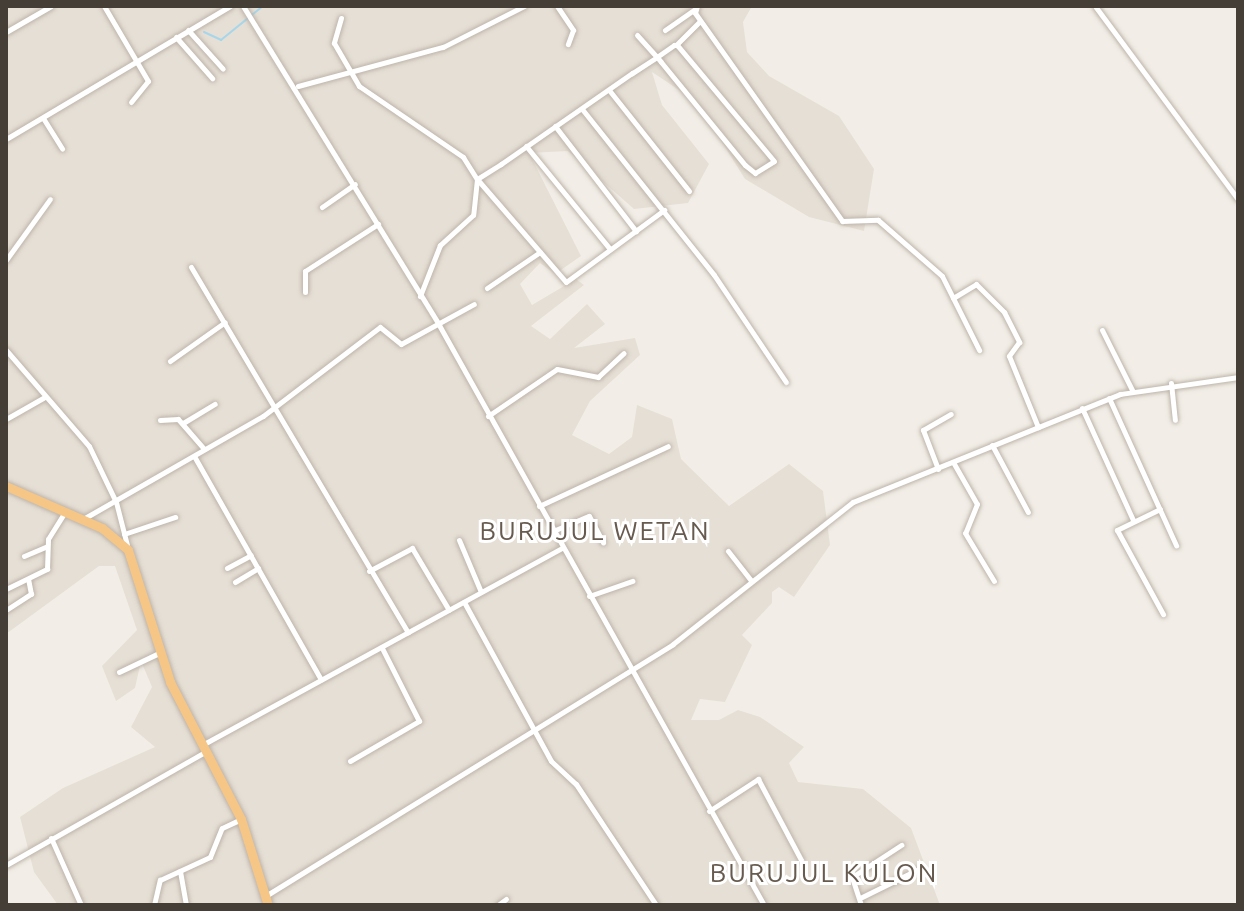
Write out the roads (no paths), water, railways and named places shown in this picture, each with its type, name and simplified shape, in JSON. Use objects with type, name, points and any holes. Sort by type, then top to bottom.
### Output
[{"type":"highway","points":[[6,486],[83,519],[128,550],[160,653],[203,749],[241,819],[268,900]]},
{"type":"street","points":[[6,32],[51,6]]},
{"type":"street","points":[[104,6],[148,83],[131,102]]},
{"type":"street","points":[[6,139],[230,6]]},
{"type":"street","points":[[243,6],[258,22],[298,86],[439,325],[764,905]]},
{"type":"street","points":[[298,86],[443,47],[524,6]]},
{"type":"street","points":[[557,6],[573,30],[568,44]]},
{"type":"street","points":[[1095,6],[1238,199]]},
{"type":"street","points":[[665,30],[696,8],[700,21],[842,221],[878,220],[944,278],[979,350]]},
{"type":"street","points":[[341,18],[333,41],[349,71],[367,93],[463,157],[477,179],[566,282],[664,210]]},
{"type":"street","points":[[420,296],[440,245],[473,215],[477,179],[676,45],[700,21]]},
{"type":"street","points":[[188,30],[223,69]]},
{"type":"street","points":[[637,35],[745,165],[763,170],[774,161],[676,45]]},
{"type":"street","points":[[176,37],[212,78]]},
{"type":"street","points":[[609,90],[689,191]]},
{"type":"street","points":[[582,109],[664,210],[786,382]]},
{"type":"street","points":[[43,118],[62,149]]},
{"type":"street","points":[[555,126],[636,231]]},
{"type":"street","points":[[526,146],[610,249]]},
{"type":"street","points":[[322,207],[355,184]]},
{"type":"street","points":[[6,260],[50,199]]},
{"type":"street","points":[[305,292],[305,271],[378,224]]},
{"type":"street","points":[[487,288],[540,252]]},
{"type":"street","points":[[191,267],[408,633]]},
{"type":"street","points":[[953,298],[978,285],[1009,319],[1019,343],[1009,356],[1038,427]]},
{"type":"street","points":[[83,519],[194,456],[380,327],[398,344],[474,304]]},
{"type":"street","points":[[170,361],[225,322]]},
{"type":"street","points":[[1102,330],[1132,390]]},
{"type":"street","points":[[6,350],[43,398],[89,446],[116,502],[128,550]]},
{"type":"street","points":[[488,416],[557,369],[598,377],[624,353]]},
{"type":"street","points":[[268,900],[630,669],[751,580],[829,515],[992,445],[1132,390],[1238,377]]},
{"type":"street","points":[[1171,383],[1175,420]]},
{"type":"street","points":[[6,419],[43,398]]},
{"type":"street","points":[[1109,398],[1176,545]]},
{"type":"street","points":[[160,420],[183,423],[215,404]]},
{"type":"street","points":[[1082,408],[1133,520]]},
{"type":"street","points":[[938,469],[923,430],[951,414]]},
{"type":"street","points":[[183,423],[204,449]]},
{"type":"street","points":[[992,445],[1028,512]]},
{"type":"street","points":[[539,506],[668,446]]},
{"type":"street","points":[[194,456],[321,680]]},
{"type":"street","points":[[953,462],[977,504],[965,533],[994,581]]},
{"type":"street","points":[[1160,509],[1117,530],[1163,614]]},
{"type":"street","points":[[6,589],[49,565],[47,546],[65,512]]},
{"type":"street","points":[[553,531],[589,516],[603,542]]},
{"type":"street","points":[[124,534],[175,517]]},
{"type":"street","points":[[459,540],[481,592]]},
{"type":"street","points":[[24,556],[47,546]]},
{"type":"street","points":[[369,571],[412,548],[449,610]]},
{"type":"street","points":[[6,865],[321,680],[562,548]]},
{"type":"street","points":[[728,551],[751,580]]},
{"type":"street","points":[[227,568],[251,555]]},
{"type":"street","points":[[235,582],[258,568]]},
{"type":"street","points":[[6,610],[31,594],[28,579]]},
{"type":"street","points":[[589,596],[632,581]]},
{"type":"street","points":[[464,602],[532,731],[576,784],[656,905]]},
{"type":"street","points":[[350,761],[419,721],[382,648]]},
{"type":"street","points":[[119,672],[160,653]]},
{"type":"street","points":[[709,811],[758,779],[801,860]]},
{"type":"street","points":[[154,905],[160,880],[210,857],[222,828],[241,819]]},
{"type":"street","points":[[51,838],[81,905]]},
{"type":"street","points":[[861,905],[862,897],[852,877],[901,845]]},
{"type":"street","points":[[862,897],[921,868]]},
{"type":"street","points":[[180,871],[186,905]]},
{"type":"street","points":[[498,905],[506,899]]},
{"type":"waterway","points":[[204,32],[221,40],[263,6]]},
{"type":"district","name":"BURUJUL WETAN","points":[[595,531]]},
{"type":"district","name":"BURUJUL KULON","points":[[824,873]]}]
